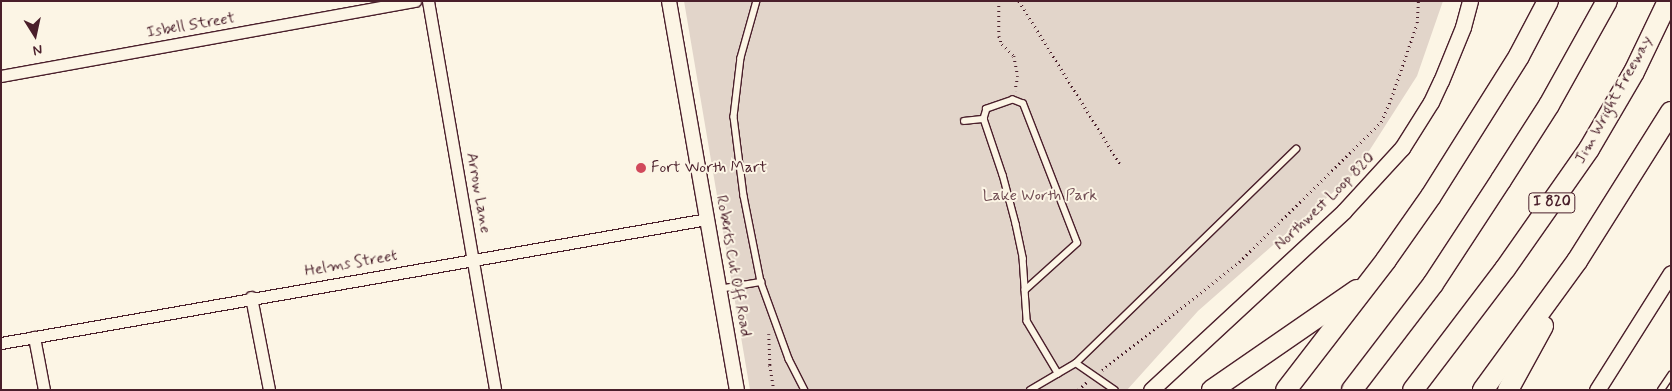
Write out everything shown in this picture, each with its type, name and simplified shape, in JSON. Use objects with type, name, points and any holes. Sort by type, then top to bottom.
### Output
[{"type":"highway","points":[[1519,56],[1527,19],[1534,1]]},
{"type":"highway","points":[[1286,390],[1371,281],[1431,196],[1519,56],[1548,1]]},
{"type":"highway","points":[[1352,390],[1433,284],[1475,220],[1548,105],[1607,1]]},
{"type":"highway","name":"Jim Wright Freeway","points":[[1413,390],[1505,269],[1589,149],[1634,72],[1668,1]]},
{"type":"highway","points":[[1483,390],[1577,261],[1671,112]]},
{"type":"highway","points":[[1508,390],[1566,286],[1577,261]]},
{"type":"highway","points":[[1212,390],[1371,281]]},
{"type":"main road","name":"Northwest Loop 820","points":[[1151,390],[1344,211],[1390,163],[1417,127],[1431,102],[1452,56],[1470,1]]},
{"type":"main road","points":[[1597,390],[1671,273]]},
{"type":"street","name":"Isbell Street","points":[[1,76],[416,1]]},
{"type":"street","name":"Arrow Lane","points":[[428,1],[495,390]]},
{"type":"street","name":"Roberts Cut Off Road","points":[[669,1],[737,390]]},
{"type":"street","name":"Helms Street","points":[[1,343],[707,219]]},
{"type":"street","points":[[251,298],[269,390]]},
{"type":"street","points":[[34,337],[44,390]]},
{"type":"lane","points":[[757,1],[741,58],[734,117],[744,196],[761,282],[789,358],[805,390]]},
{"type":"lane","points":[[1024,290],[1077,243],[1023,104],[1013,100],[988,108],[984,120],[1016,224],[1023,258],[1024,290],[1027,321],[1058,373]]},
{"type":"lane","points":[[964,121],[984,120]]},
{"type":"lane","points":[[1030,390],[1076,363],[1296,149]]},
{"type":"lane","points":[[719,290],[761,282]]},
{"type":"lane","points":[[1076,363],[1115,390]]},
{"type":"lane","points":[[1661,390],[1671,375]]},
{"type":"path","points":[[999,1],[1002,44],[1014,56],[1018,76],[1013,100]]},
{"type":"path","points":[[1019,1],[1120,164]]},
{"type":"path","points":[[1078,390],[1239,262],[1317,187],[1380,122],[1391,99],[1416,22],[1418,1]]},
{"type":"path","points":[[770,307],[768,343],[774,390]]},
{"type":"green space","name":"Lake Worth Park","points":[[684,1],[1443,1],[1417,76],[1355,173],[1198,311],[1127,390],[750,390]]},
{"type":"place","name":"Fort Worth Mart","points":[[641,168]]}]
